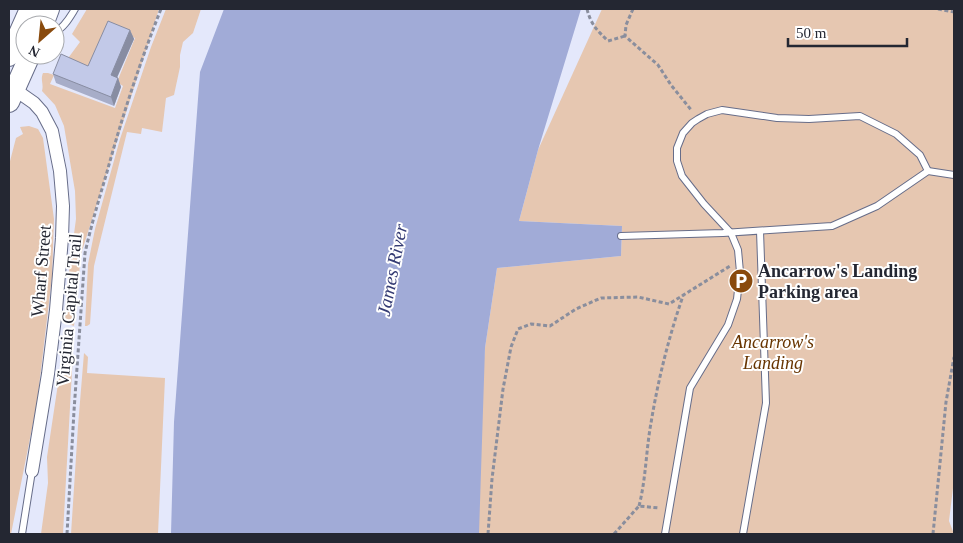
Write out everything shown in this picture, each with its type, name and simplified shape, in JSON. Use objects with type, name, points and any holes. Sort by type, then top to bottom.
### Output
[{"type":"main road","points":[[9,56],[30,9]]},
{"type":"main road","points":[[12,96],[26,65]]},
{"type":"street","name":"Wharf Street","points":[[12,96],[34,103],[48,122],[57,152],[63,206],[56,310],[48,374],[32,470]]},
{"type":"lane","points":[[65,23],[75,9]]},
{"type":"lane","points":[[665,534],[690,388],[728,325],[737,299],[740,272],[738,250],[731,232],[704,204],[682,176],[677,161],[678,148],[683,133],[698,119],[707,114],[722,110],[777,118],[809,119],[860,116],[896,134],[920,155],[928,171]]},
{"type":"lane","points":[[621,236],[760,231],[832,226],[877,206],[928,171],[954,175]]},
{"type":"lane","points":[[743,534],[766,403],[760,231]]},
{"type":"lane","points":[[22,534],[32,470]]},
{"type":"path","name":"Virginia Capital Trail","points":[[68,534],[83,272],[90,230],[114,147],[161,9]]},
{"type":"path","points":[[587,9],[590,20],[608,41],[625,36]]},
{"type":"path","points":[[625,36],[626,25],[633,9]]},
{"type":"path","points":[[938,9],[954,12]]},
{"type":"path","points":[[625,36],[658,65],[698,119]]},
{"type":"path","points":[[488,534],[492,479],[503,389],[511,347],[518,329],[531,324],[550,326],[576,309],[601,298],[638,298],[669,304],[739,260]]},
{"type":"path","points":[[614,534],[639,506],[643,493],[651,423],[658,386],[683,295]]},
{"type":"path","points":[[933,534],[946,402],[954,357]]},
{"type":"path","points":[[639,506],[670,509]]},
{"type":"green space","points":[[87,9],[159,9],[81,254],[74,326],[68,324],[65,320],[67,286],[76,219],[75,191],[64,126],[55,105],[42,91],[42,75],[43,73],[48,73],[54,75],[50,84],[115,108],[123,86],[117,82],[135,38],[111,27],[91,70],[66,61],[80,42],[72,34]]},
{"type":"green space","points":[[166,9],[201,9],[193,33],[183,42],[174,95],[166,98],[162,132],[142,128],[141,134],[127,132],[94,266],[90,324],[85,326],[88,264],[95,229],[120,139]]},
{"type":"green space","name":"Ancarrow's Landing","points":[[602,9],[954,9],[954,480],[949,521],[954,534],[467,534],[485,348],[497,268],[621,256],[622,226],[519,221],[538,150]]},
{"type":"green space","points":[[29,126],[38,129],[43,138],[54,219],[52,277],[37,403],[11,534],[9,534],[9,165],[16,138],[23,134],[20,127]]},
{"type":"green space","points":[[67,352],[73,353],[63,534],[41,534],[48,483],[47,457],[62,357]]},
{"type":"green space","points":[[84,353],[88,357],[87,373],[165,378],[158,534],[71,534]]},
{"type":"water","name":"James River","points":[[224,9],[581,9],[538,150],[519,221],[622,226],[621,256],[497,268],[485,348],[479,534],[171,534],[174,422],[200,72]]},
{"type":"building","points":[[108,21],[130,30],[111,75],[118,78],[111,97],[53,74],[57,65],[65,65],[65,56],[88,66]]},
{"type":"place","name":"Ancarrow's Landing Parking area","points":[[741,281]]}]
